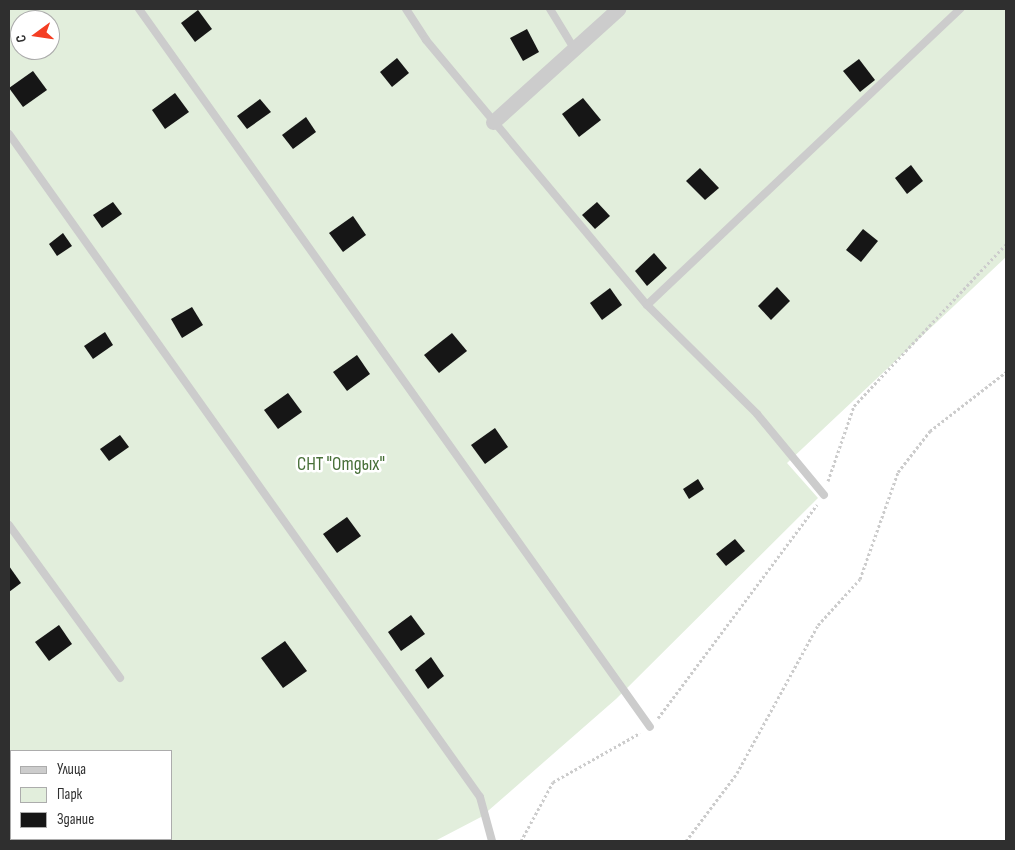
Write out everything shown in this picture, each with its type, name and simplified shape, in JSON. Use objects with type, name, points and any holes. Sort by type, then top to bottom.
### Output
[{"type":"street","points":[[493,122],[576,51],[618,9]]},
{"type":"lane","points":[[139,9],[650,727]]},
{"type":"lane","points":[[406,9],[493,122],[646,305],[757,414],[824,494]]},
{"type":"lane","points":[[550,9],[576,51]]},
{"type":"lane","points":[[646,305],[960,9]]},
{"type":"lane","points":[[9,134],[480,797],[492,841]]},
{"type":"lane","points":[[9,525],[120,678]]},
{"type":"path","points":[[520,841],[553,782],[650,727],[792,543],[824,494],[854,406],[1006,244]]},
{"type":"path","points":[[686,841],[737,773],[818,625],[860,579],[898,472],[930,431],[1006,372]]},
{"type":"green space","name":"СНТ \"Отдых\"","points":[[9,9],[1006,9],[1006,257],[787,463],[818,498],[616,699],[481,817],[435,841],[9,841]]},
{"type":"building","points":[[198,10],[212,29],[195,42],[181,23]]},
{"type":"building","points":[[527,29],[539,52],[523,61],[510,38]]},
{"type":"building","points":[[397,58],[409,73],[392,87],[380,72]]},
{"type":"building","points":[[859,59],[875,80],[860,92],[843,71]]},
{"type":"building","points":[[33,71],[47,90],[23,107],[9,88]]},
{"type":"building","points":[[175,93],[189,112],[165,129],[152,110]]},
{"type":"building","points":[[583,98],[601,120],[579,137],[562,114]]},
{"type":"building","points":[[260,99],[271,112],[247,129],[237,116]]},
{"type":"building","points":[[306,117],[316,132],[293,149],[282,135]]},
{"type":"building","points":[[911,165],[923,181],[907,194],[895,178]]},
{"type":"building","points":[[700,168],[719,188],[705,200],[686,181]]},
{"type":"building","points":[[113,202],[122,214],[102,228],[93,215]]},
{"type":"building","points":[[597,202],[610,216],[595,229],[582,215]]},
{"type":"building","points":[[353,216],[366,235],[343,252],[329,233]]},
{"type":"building","points":[[863,229],[878,241],[861,262],[846,250]]},
{"type":"building","points":[[63,233],[72,246],[57,256],[49,244]]},
{"type":"building","points":[[654,253],[667,268],[647,286],[635,271]]},
{"type":"building","points":[[777,287],[790,301],[771,320],[758,306]]},
{"type":"building","points":[[610,288],[622,305],[602,320],[590,303]]},
{"type":"building","points":[[192,307],[203,325],[182,338],[171,319]]},
{"type":"building","points":[[105,332],[113,345],[93,359],[84,346]]},
{"type":"building","points":[[452,333],[467,351],[439,373],[424,355]]},
{"type":"building","points":[[357,355],[370,374],[347,391],[333,372]]},
{"type":"building","points":[[288,393],[302,412],[278,429],[264,410]]},
{"type":"building","points":[[495,428],[508,447],[485,464],[471,445]]},
{"type":"building","points":[[120,435],[129,447],[109,461],[100,449]]},
{"type":"building","points":[[698,479],[704,489],[689,499],[683,489]]},
{"type":"building","points":[[347,517],[361,536],[337,553],[323,534]]},
{"type":"building","points":[[735,539],[745,551],[726,566],[716,554]]},
{"type":"building","points":[[9,566],[21,583],[9,592]]},
{"type":"building","points":[[411,615],[425,634],[401,651],[388,632]]},
{"type":"building","points":[[59,625],[72,644],[49,661],[35,642]]},
{"type":"building","points":[[285,641],[307,671],[283,688],[261,658]]},
{"type":"building","points":[[431,657],[444,676],[428,689],[415,670]]}]
